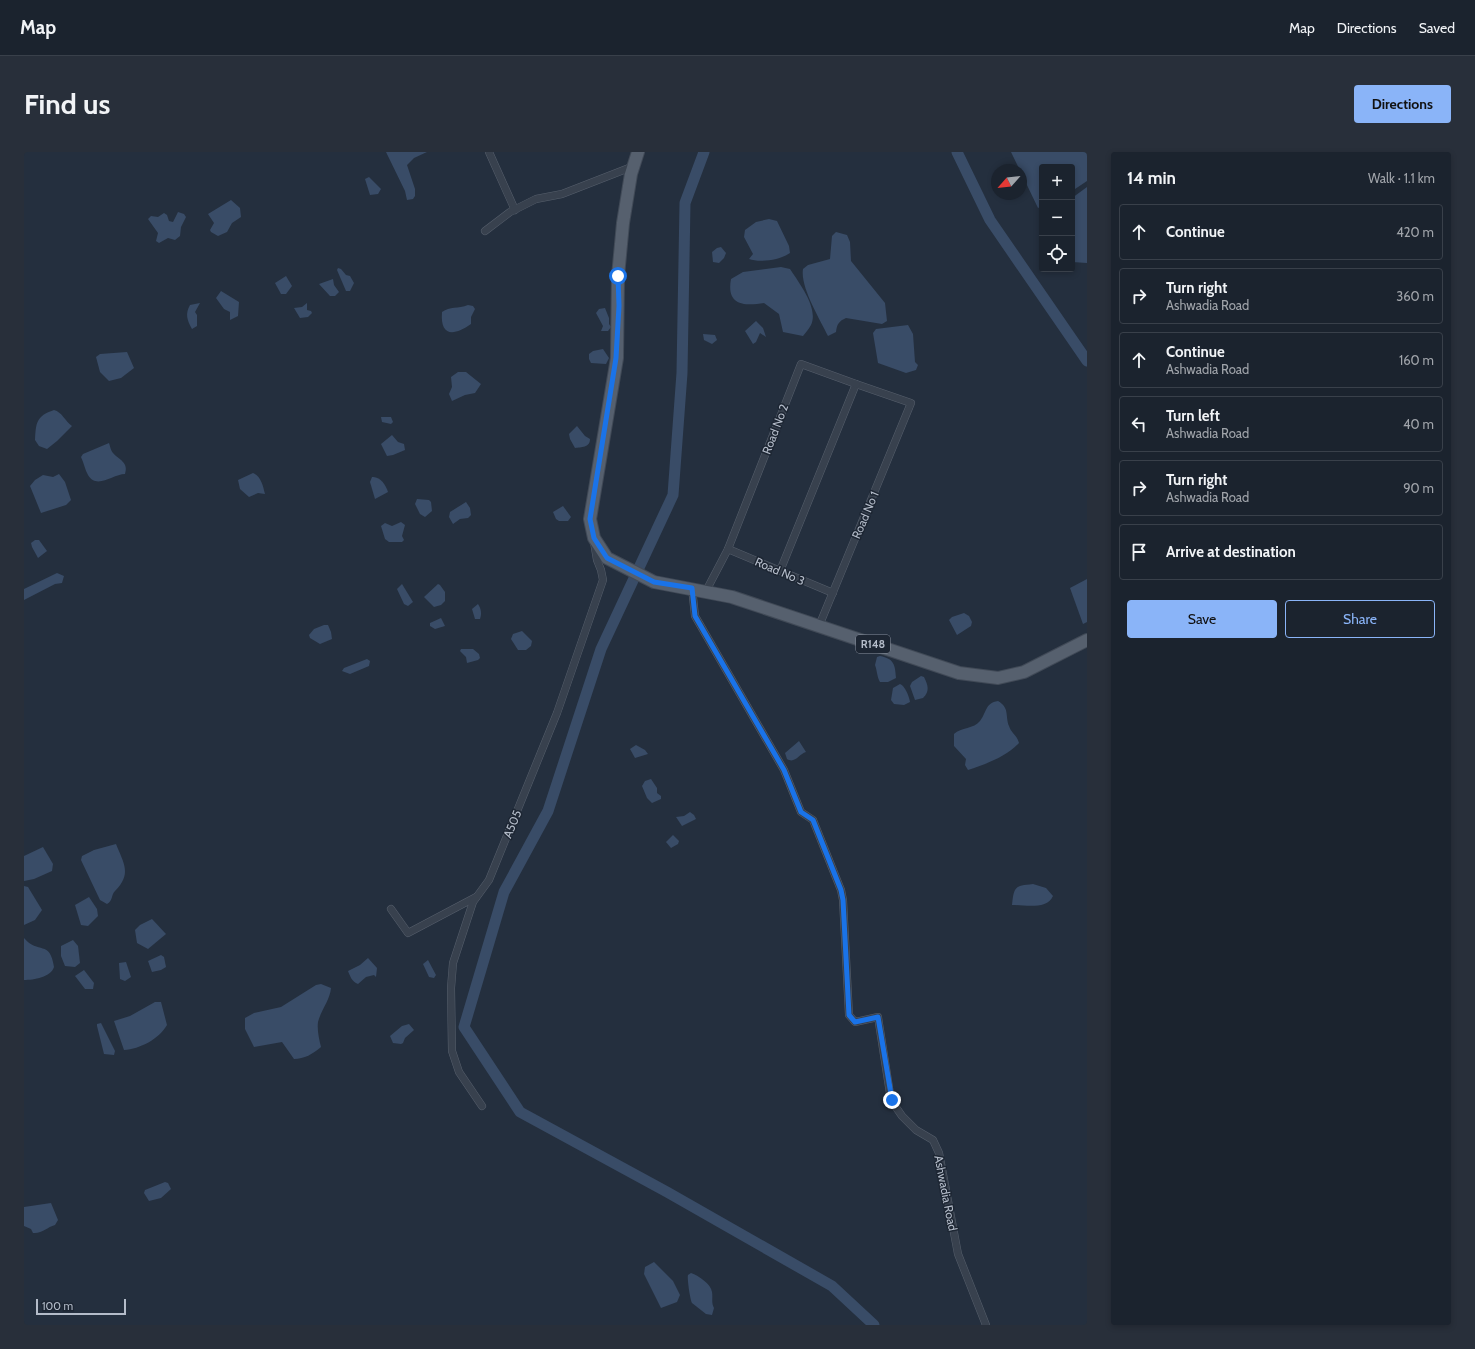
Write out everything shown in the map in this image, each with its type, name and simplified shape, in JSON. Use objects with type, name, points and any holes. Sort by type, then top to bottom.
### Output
[{"type":"main road","name":"R148","points":[[638,152],[623,223],[618,276],[619,306],[616,358],[590,519],[594,538],[607,558],[654,582],[692,588],[732,597],[959,673],[998,678],[1024,672],[1087,640]]},
{"type":"street","points":[[490,152],[515,210]]},
{"type":"street","points":[[485,231],[515,210],[536,199],[562,194],[634,166]]},
{"type":"street","name":"Road No 2","points":[[728,549],[800,364],[856,384]]},
{"type":"street","points":[[780,571],[856,384]]},
{"type":"street","name":"Road No 1","points":[[819,626],[911,403],[856,384]]},
{"type":"street","name":"A505","points":[[482,1106],[459,1072],[452,1051],[451,996],[453,963],[473,902],[489,880],[557,713],[602,580],[601,570],[596,560],[594,538]]},
{"type":"street","points":[[706,591],[728,549]]},
{"type":"street","name":"Road No 3","points":[[728,549],[833,593]]},
{"type":"street","name":"Ashwadia Road","points":[[692,588],[695,616],[784,770],[801,812],[813,820],[834,877],[841,890],[849,1015],[855,1022],[878,1017],[892,1100],[902,1116],[916,1130],[933,1140],[940,1153],[958,1254],[986,1325]]},
{"type":"street","points":[[391,909],[408,933],[478,896]]},
{"type":"water","points":[[386,152],[427,152],[414,158],[407,165],[415,189],[415,196],[413,199],[407,200],[405,191]]},
{"type":"water","points":[[1011,152],[1087,152],[1087,181],[1075,189],[1075,164],[1039,164],[1038,208],[1027,185],[1027,164],[1017,164]]},
{"type":"water","points":[[369,177],[381,189],[378,194],[370,195],[365,179]]},
{"type":"water","points":[[1087,187],[1087,263],[1075,262],[1075,196]]},
{"type":"water","points":[[231,200],[240,208],[241,217],[232,223],[227,232],[218,236],[210,230],[214,223],[208,214]]},
{"type":"water","points":[[178,212],[184,214],[186,217],[181,227],[180,236],[175,240],[168,238],[159,243],[156,241],[158,233],[148,219],[151,216],[158,217],[164,213],[167,215],[169,221],[173,222]]},
{"type":"water","points":[[769,219],[777,221],[789,246],[790,253],[770,260],[759,261],[749,259],[753,254],[744,237],[745,230],[756,222]]},
{"type":"water","points":[[836,232],[847,235],[850,242],[851,261],[885,303],[887,321],[882,324],[846,318],[839,323],[836,332],[828,336],[807,294],[803,269],[808,265],[830,259],[832,236]]},
{"type":"water","points":[[721,247],[726,253],[724,258],[719,263],[713,262],[712,252]]},
{"type":"water","points":[[781,267],[790,269],[803,288],[810,304],[813,318],[811,325],[803,336],[783,332],[779,314],[764,303],[744,304],[738,302],[731,295],[731,279],[743,272]]},
{"type":"water","points":[[338,268],[341,269],[346,275],[350,276],[354,283],[350,291],[346,291],[337,270]]},
{"type":"water","points":[[286,276],[292,286],[286,294],[281,294],[275,283]]},
{"type":"water","points":[[333,279],[334,285],[339,292],[335,296],[330,296],[319,284]]},
{"type":"water","points":[[221,291],[239,302],[238,316],[230,320],[230,312],[224,309],[216,298]]},
{"type":"water","points":[[200,303],[195,312],[197,315],[197,326],[192,329],[187,314],[190,305]]},
{"type":"water","points":[[307,303],[307,310],[311,311],[312,313],[308,317],[300,318],[294,308],[302,307]]},
{"type":"water","points":[[468,305],[473,306],[475,309],[471,317],[471,324],[459,331],[449,332],[446,330],[443,326],[442,312],[448,309]]},
{"type":"water","points":[[605,308],[611,327],[608,331],[601,331],[603,326],[596,313],[599,309]]},
{"type":"water","points":[[756,321],[763,328],[766,337],[760,333],[756,342],[753,344],[745,331]]},
{"type":"water","points":[[908,325],[913,334],[915,362],[918,365],[916,370],[906,373],[878,363],[873,333],[876,329]]},
{"type":"water","points":[[703,334],[715,335],[717,340],[712,344],[704,340]]},
{"type":"water","points":[[603,349],[609,358],[606,364],[591,363],[589,354],[593,351]]},
{"type":"water","points":[[127,352],[134,368],[121,378],[109,381],[100,372],[96,357],[100,354]]},
{"type":"water","points":[[458,372],[466,372],[481,384],[475,393],[465,395],[452,401],[449,394],[452,387],[451,377]]},
{"type":"water","points":[[54,410],[57,411],[72,426],[47,449],[39,446],[35,440],[36,429],[40,418],[48,412]]},
{"type":"water","points":[[381,417],[391,417],[393,422],[391,424],[382,422]]},
{"type":"water","points":[[577,426],[585,436],[590,439],[587,446],[575,448],[570,439],[569,434]]},
{"type":"water","points":[[392,435],[398,442],[404,444],[405,450],[387,456],[381,444]]},
{"type":"water","points":[[109,443],[112,452],[125,464],[125,474],[96,481],[88,475],[81,457],[83,454]]},
{"type":"water","points":[[253,473],[260,479],[265,494],[258,493],[249,497],[240,489],[238,480]]},
{"type":"water","points":[[59,474],[65,482],[71,500],[66,505],[41,513],[30,486],[35,480],[43,475],[53,477]]},
{"type":"water","points":[[372,477],[378,478],[386,487],[388,492],[375,499],[370,482]]},
{"type":"water","points":[[417,499],[429,500],[431,502],[432,511],[425,517],[420,514],[415,504]]},
{"type":"water","points":[[466,502],[470,508],[471,515],[468,518],[460,519],[453,524],[449,517],[450,512]]},
{"type":"water","points":[[563,506],[571,517],[568,521],[559,521],[556,519],[553,512]]},
{"type":"water","points":[[401,522],[405,525],[402,536],[404,540],[402,542],[389,542],[385,539],[381,526],[385,523],[392,526]]},
{"type":"water","points":[[35,540],[39,540],[47,551],[38,558],[31,543]]},
{"type":"water","points":[[57,573],[64,576],[62,583],[55,584],[24,600],[24,589]]},
{"type":"water","points":[[1087,579],[1087,622],[1083,624],[1070,588]]},
{"type":"water","points":[[402,584],[413,602],[408,606],[404,604],[397,589]]},
{"type":"water","points":[[438,584],[445,592],[445,601],[441,605],[434,607],[424,597]]},
{"type":"water","points":[[478,604],[481,611],[481,617],[480,619],[475,619],[472,609]]},
{"type":"water","points":[[964,613],[969,616],[972,622],[971,626],[957,635],[949,620],[952,617]]},
{"type":"water","points":[[441,618],[445,626],[435,629],[430,626],[430,623]]},
{"type":"water","points":[[328,625],[332,639],[320,644],[310,638],[309,635],[314,629]]},
{"type":"water","points":[[522,631],[532,641],[531,646],[526,650],[518,650],[511,639],[513,634]]},
{"type":"water","points":[[461,649],[473,649],[479,654],[480,658],[467,663],[466,657],[460,651]]},
{"type":"water","points":[[880,656],[891,661],[895,669],[896,678],[888,682],[880,682],[878,678],[875,665],[877,657]]},
{"type":"water","points":[[367,659],[370,661],[369,666],[350,674],[342,671],[344,668]]},
{"type":"water","points":[[921,676],[924,677],[927,685],[927,693],[923,698],[915,700],[910,686],[912,682]]},
{"type":"water","points":[[900,684],[904,687],[910,702],[904,705],[894,704],[891,700],[893,688]]},
{"type":"water","points":[[998,701],[1006,709],[1010,728],[1019,743],[1002,756],[989,763],[968,770],[965,765],[966,759],[954,746],[954,734],[960,730],[977,724],[988,706]]},
{"type":"water","points":[[799,741],[806,752],[795,760],[787,759],[785,753]]},
{"type":"water","points":[[636,745],[645,750],[648,754],[635,758],[630,749]]},
{"type":"water","points":[[651,779],[657,788],[657,793],[661,796],[661,799],[652,803],[647,798],[642,786],[645,781]]},
{"type":"water","points":[[690,812],[696,819],[682,826],[676,817],[684,816]]},
{"type":"water","points":[[673,835],[679,841],[678,844],[671,848],[666,842]]},
{"type":"water","points":[[116,844],[124,863],[125,874],[120,885],[107,904],[100,900],[81,860],[82,856],[94,850]]},
{"type":"water","points":[[43,847],[53,864],[52,871],[34,879],[24,881],[24,856]]},
{"type":"water","points":[[1033,884],[1046,888],[1053,896],[1050,900],[1041,905],[1035,906],[1012,905],[1016,888],[1022,885]]},
{"type":"water","points":[[24,886],[28,887],[42,910],[35,920],[24,925]]},
{"type":"water","points":[[89,897],[97,909],[98,916],[88,926],[81,925],[75,905]]},
{"type":"water","points":[[152,919],[166,934],[148,949],[137,943],[135,930],[140,925]]},
{"type":"water","points":[[24,938],[34,946],[43,948],[50,953],[54,967],[46,976],[37,979],[24,980]]},
{"type":"water","points":[[73,940],[78,946],[80,963],[75,967],[65,966],[61,956],[61,946]]},
{"type":"water","points":[[161,955],[164,957],[166,967],[152,972],[148,961]]},
{"type":"water","points":[[368,958],[377,968],[376,977],[374,975],[366,977],[358,984],[350,977],[348,971],[360,965]]},
{"type":"water","points":[[428,960],[436,975],[434,978],[429,977],[423,964]]},
{"type":"water","points":[[126,962],[131,977],[125,981],[120,979],[119,963]]},
{"type":"water","points":[[84,970],[94,983],[93,989],[85,989],[75,976]]},
{"type":"water","points":[[321,984],[331,988],[329,997],[318,1022],[321,1047],[308,1056],[294,1059],[282,1042],[254,1047],[245,1029],[245,1018],[254,1013],[281,1007],[316,985]]},
{"type":"water","points":[[155,1002],[161,1002],[167,1025],[164,1030],[154,1039],[143,1045],[124,1050],[114,1021],[130,1016]]},
{"type":"water","points":[[101,1023],[115,1051],[114,1055],[104,1054],[97,1026],[97,1024]]},
{"type":"water","points":[[409,1024],[414,1030],[405,1038],[403,1043],[393,1043],[390,1036],[402,1026]]},
{"type":"water","points":[[165,1182],[168,1183],[171,1189],[161,1198],[149,1201],[144,1193],[145,1190]]},
{"type":"water","points":[[51,1203],[58,1220],[55,1225],[36,1233],[33,1233],[31,1229],[24,1226],[24,1207]]},
{"type":"water","points":[[654,1262],[673,1281],[680,1295],[677,1302],[661,1308],[644,1274],[645,1267]]},
{"type":"water","points":[[691,1273],[698,1276],[711,1289],[714,1308],[712,1315],[706,1314],[692,1303],[688,1277]]},
{"type":"waterway","points":[[704,152],[685,203],[682,373],[673,495],[601,649],[548,811],[504,892],[464,1027],[520,1112],[667,1192],[832,1286],[874,1325]]},
{"type":"waterway","points":[[957,152],[990,220],[1087,361]]},
{"type":"route","points":[[618,276],[619,306],[616,358],[612,392],[590,519],[594,538],[607,558],[654,582],[692,588],[695,616],[784,770],[801,812],[813,820],[834,877],[841,890],[843,900],[849,1015],[855,1022],[878,1017],[886,1072],[892,1100]]}]
